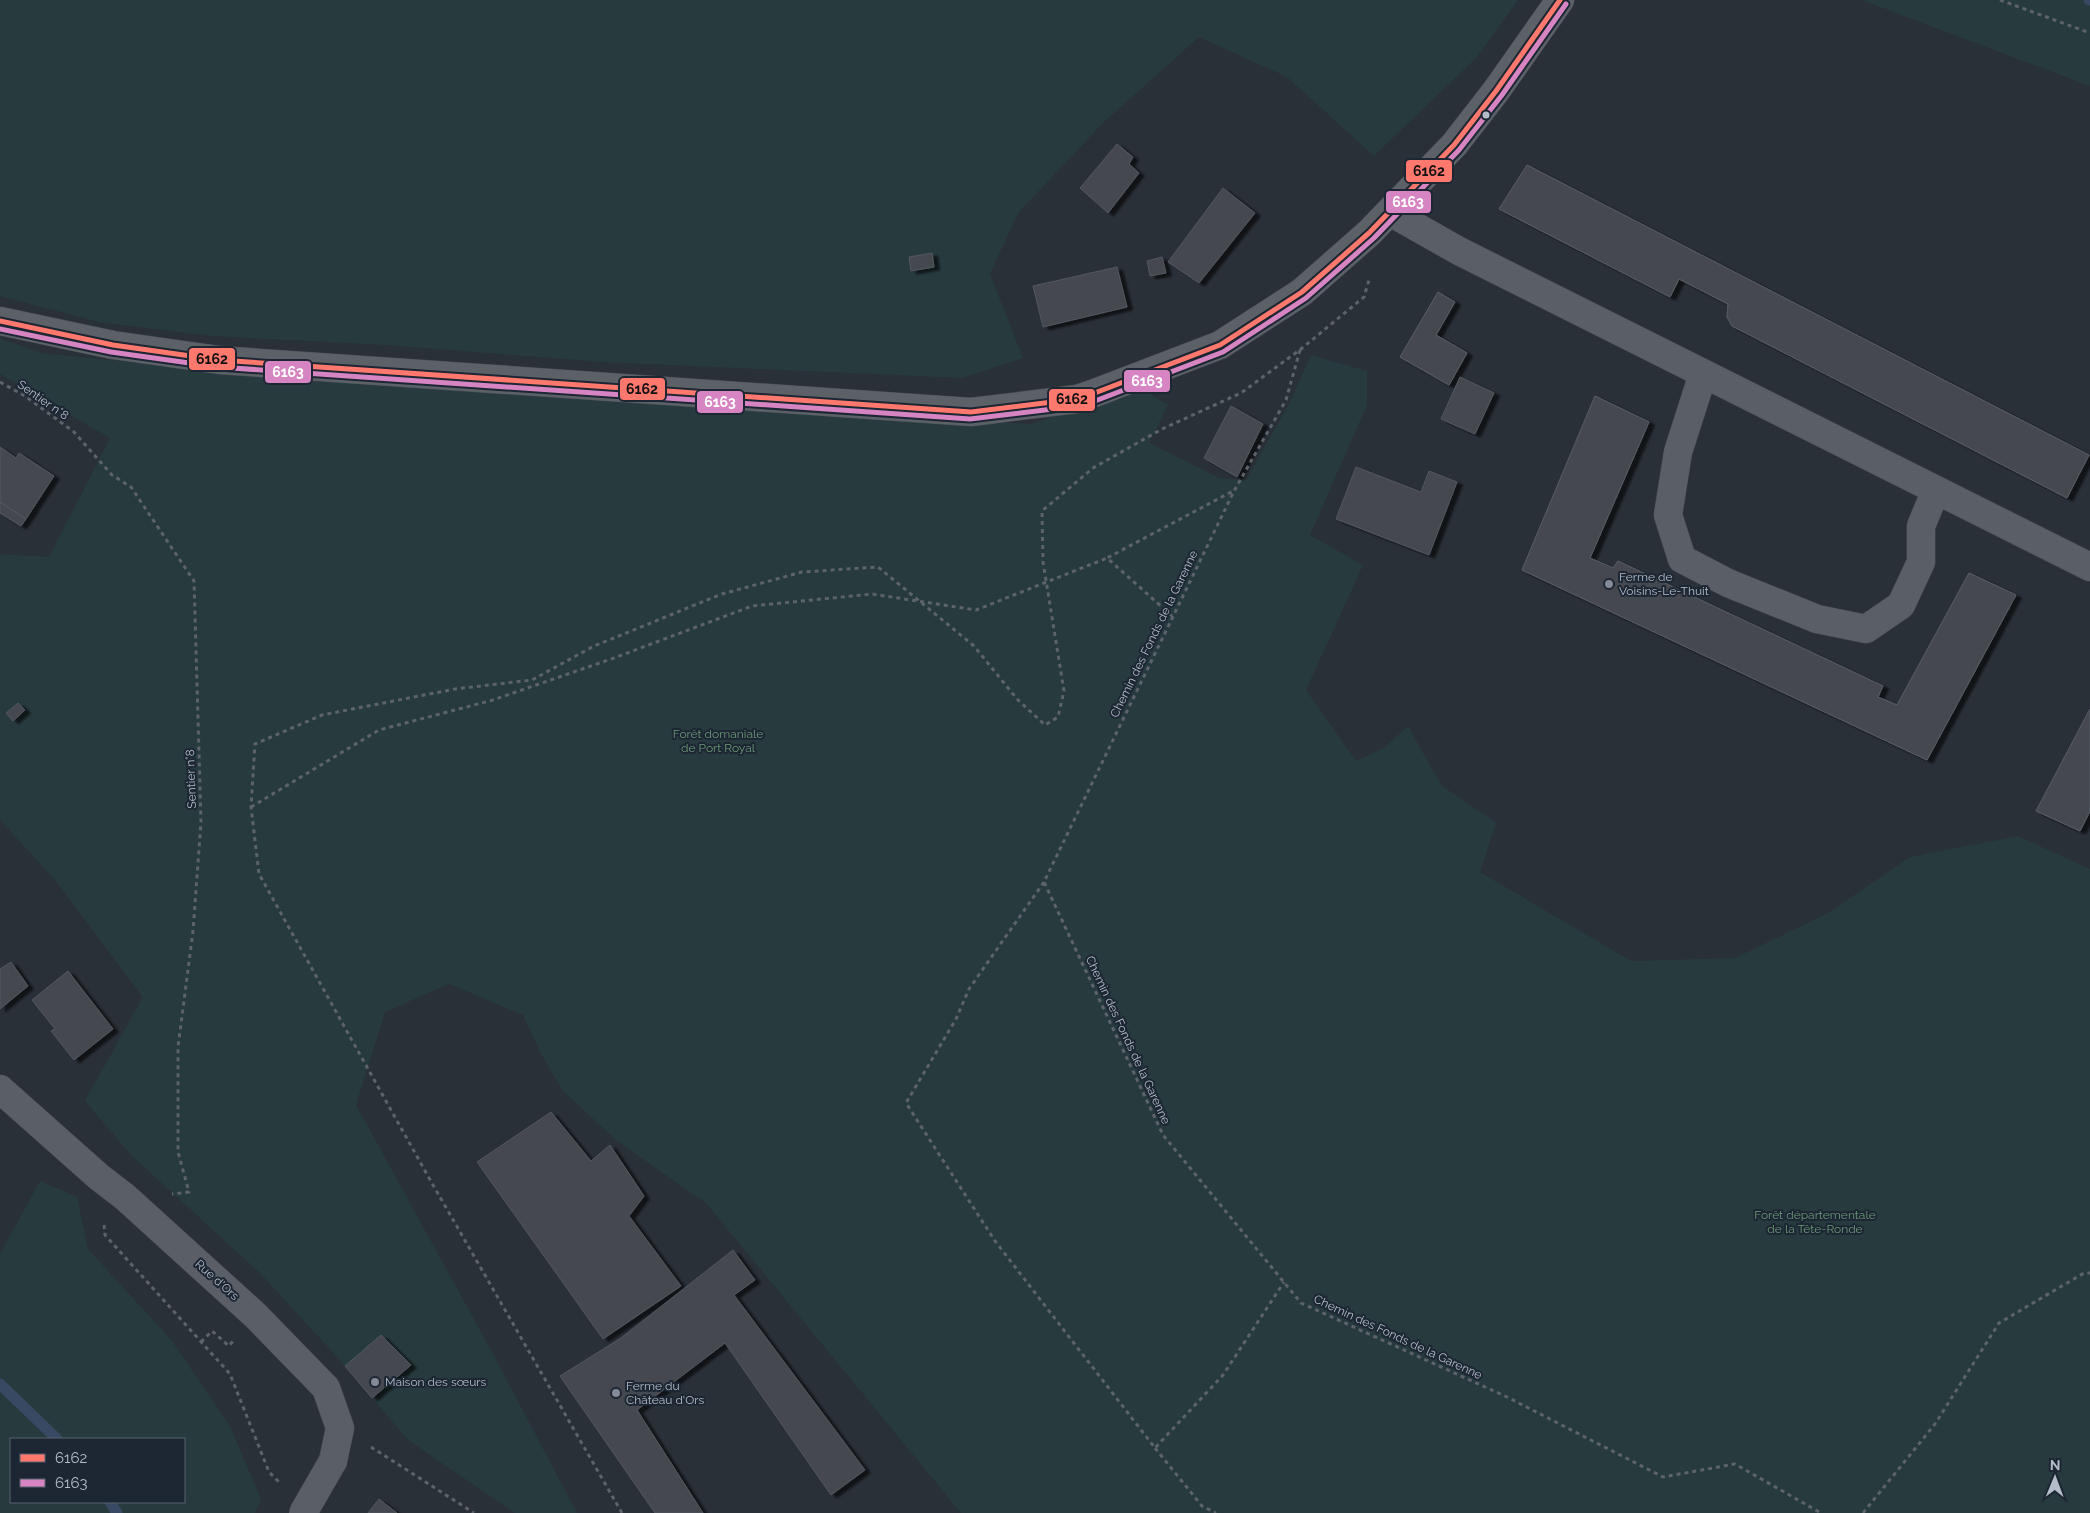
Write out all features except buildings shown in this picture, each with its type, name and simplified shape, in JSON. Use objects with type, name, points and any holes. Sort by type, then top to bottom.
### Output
[{"type":"main road","points":[[0,321],[113,345],[219,360],[971,412],[1077,399],[1220,345],[1302,292],[1390,212],[1454,145],[1502,83],[1560,0]]},
{"type":"street","points":[[1390,212],[1459,251],[2090,567]]},
{"type":"street","points":[[1703,374],[1678,452],[1668,516],[1682,559],[1728,582],[1817,619],[1866,628],[1901,605],[1921,562],[1921,526],[1936,490]]},
{"type":"street","name":"Rue d'Ors","points":[[0,1089],[99,1177],[125,1197],[256,1316],[326,1388],[340,1428]]},
{"type":"street","points":[[303,1513],[333,1461],[340,1428]]},
{"type":"path","points":[[2000,0],[2090,33]]},
{"type":"path","name":"Chemin des Fonds de la Garenne","points":[[1046,582],[1043,562],[1042,511],[1093,468],[1162,429],[1241,393],[1300,349],[1286,400],[1234,491],[1044,882],[1163,1135],[1301,1303],[1508,1398],[1663,1477],[1735,1464],[1821,1513]]},
{"type":"path","name":"Sentier n°8","points":[[0,382],[25,396],[74,432],[112,475],[131,487],[194,581],[201,822],[193,931],[178,1047],[178,1152],[189,1192],[125,1197]]},
{"type":"path","points":[[251,807],[380,730],[493,700],[614,658],[752,606],[872,594],[976,610],[1107,558],[1234,491]]},
{"type":"path","points":[[1107,558],[1172,616]]},
{"type":"path","points":[[622,1513],[429,1178],[259,874],[251,807],[255,744],[322,715],[455,688],[532,680],[594,646],[722,594],[802,572],[878,567],[974,646],[1017,699],[1046,724],[1058,717],[1064,691],[1046,582]]},
{"type":"path","points":[[1044,882],[969,989],[956,1018],[906,1103],[995,1241],[1154,1448],[1202,1506],[1216,1513]]},
{"type":"path","points":[[99,1177],[105,1235],[230,1374],[269,1472],[288,1491]]},
{"type":"path","points":[[1863,1513],[1935,1424],[1999,1323],[2084,1273],[2090,1273]]},
{"type":"path","points":[[1154,1448],[1223,1374],[1284,1282]]},
{"type":"path","points":[[201,1342],[212,1331],[229,1346]]},
{"type":"path","points":[[340,1428],[425,1480],[474,1513]]},
{"type":"green space","points":[[0,0],[1518,0],[1476,58],[1374,156],[1287,77],[1199,37],[1104,122],[1018,213],[990,274],[1023,358],[962,378],[603,362],[387,345],[212,336],[99,322],[0,296]]},
{"type":"green space","points":[[1862,0],[2090,0],[2090,86]]},
{"type":"green space","name":"Forêt domaniale de Port Royal","points":[[0,338],[40,353],[241,373],[1031,424],[1139,387],[1168,405],[1149,443],[1219,478],[1246,480],[1289,404],[1311,355],[1367,371],[1367,405],[1310,535],[1363,565],[1306,690],[1356,761],[1384,748],[1408,726],[1441,785],[1496,823],[1480,872],[1631,961],[1735,958],[1828,913],[1910,857],[2018,836],[2090,869],[2090,1513],[961,1513],[706,1203],[617,1141],[563,1091],[541,1054],[523,1015],[449,984],[385,1012],[356,1105],[492,1352],[577,1513],[515,1513],[408,1440],[339,1359],[259,1272],[132,1156],[85,1101],[143,997],[56,881],[0,820],[0,554],[49,557],[110,438],[0,374]]},
{"type":"green space","points":[[40,1181],[77,1197],[88,1249],[172,1341],[230,1426],[261,1499],[255,1513],[0,1513],[0,1254]]},
{"type":"waterway","points":[[0,1384],[56,1438]]},
{"type":"waterway","points":[[111,1503],[117,1513]]},
{"type":"transit line","name":"6162","points":[[0,321],[113,345],[219,360],[971,412],[1077,399],[1220,345],[1302,292],[1369,233],[1454,145],[1496,91],[1560,0]]},
{"type":"transit line","name":"6163","points":[[0,329],[111,352],[218,367],[970,419],[1078,406],[1223,352],[1306,298],[1374,238],[1459,150],[1502,95],[1566,4]]},
{"type":"place","name":"Ferme de Voisins-Le-Thuit","points":[[1609,584]]},
{"type":"place","name":"Maison des sœurs","points":[[375,1382]]},
{"type":"place","name":"Ferme du Château d'Ors","points":[[616,1393]]},
{"type":"park label","name":"Forêt départementale de la Tête-Ronde","points":[[1815,1222]]}]
